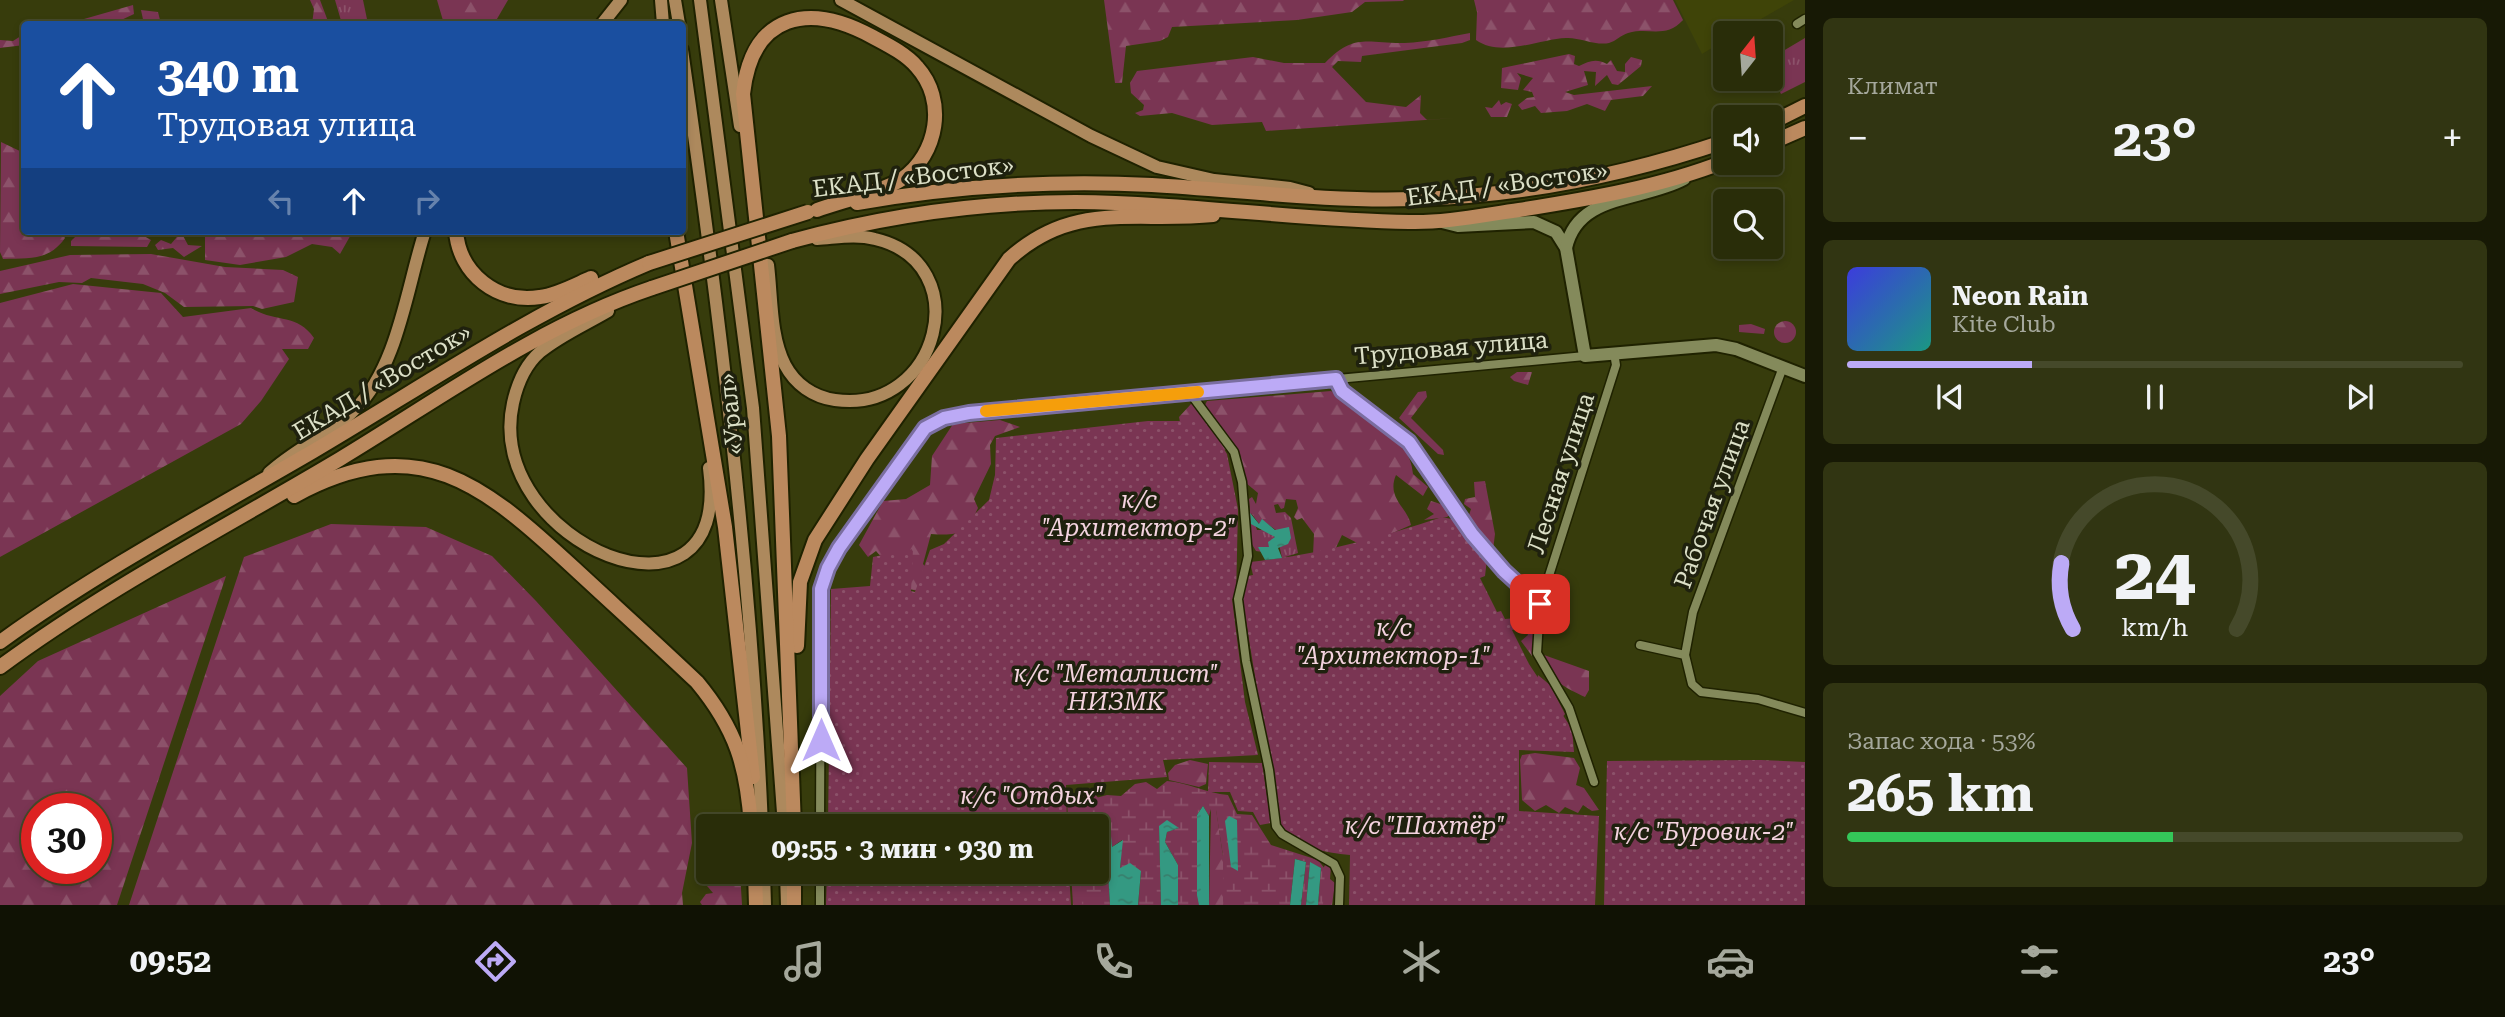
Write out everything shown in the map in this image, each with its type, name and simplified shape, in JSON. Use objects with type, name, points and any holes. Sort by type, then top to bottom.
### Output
[{"type":"highway","points":[[794,814],[779,436],[743,94],[750,59],[764,38],[781,25],[795,19],[823,17],[858,29],[904,55],[918,67],[932,95],[935,127],[925,154],[901,180],[812,211]]},
{"type":"highway","points":[[1783,117],[1805,106]]},
{"type":"highway","points":[[1783,138],[1805,128]]},
{"type":"highway","name":"ЕКАД / «Восток»","points":[[0,642],[46,609],[557,305],[649,263],[812,211],[966,188],[1079,183],[1326,197],[1414,199],[1542,188],[1656,164],[1713,145]]},
{"type":"highway","name":"ЕКАД / «Восток»","points":[[229,524],[516,351],[580,317],[645,290],[792,241],[900,216],[989,206],[1072,202],[1146,204],[1411,222],[1436,221],[1570,201],[1713,166]]},
{"type":"highway","points":[[793,762],[797,608],[807,556],[838,501],[1010,259],[1038,236],[1063,224],[1087,219],[1108,216],[1193,218],[1245,212]]},
{"type":"highway","points":[[457,235],[460,250],[474,275],[495,291],[510,297],[550,295],[622,265],[649,263]]},
{"type":"highway","points":[[677,235],[732,583],[753,814]]},
{"type":"highway","points":[[0,667],[60,623],[229,524],[250,520],[336,476],[366,469],[401,467],[435,471],[483,491],[508,508],[697,682],[718,708],[741,755],[752,814]]},
{"type":"highway","points":[[794,884],[794,905]]},
{"type":"main road","points":[[604,21],[621,0]]},
{"type":"main road","points":[[661,0],[663,21]]},
{"type":"main road","points":[[675,0],[678,21]]},
{"type":"main road","name":"«Урал»","points":[[700,0],[753,408],[783,814]]},
{"type":"main road","points":[[721,0],[745,156],[755,202]]},
{"type":"main road","points":[[841,0],[1102,142],[1157,167],[1214,180],[1290,188],[1326,197]]},
{"type":"main road","name":"«Урал»","points":[[686,78],[700,175],[737,503],[761,814]]},
{"type":"main road","points":[[1566,248],[1575,222],[1596,207],[1668,188],[1697,172]]},
{"type":"main road","points":[[1436,221],[1458,226],[1534,222],[1552,229],[1566,248],[1585,356]]},
{"type":"main road","points":[[759,234],[768,266],[778,346],[794,379],[816,395],[827,399],[857,402],[886,394],[910,373],[931,343],[937,307],[928,281],[907,255],[878,239],[853,237],[792,241]]},
{"type":"main road","points":[[261,480],[283,460],[340,424],[369,393],[385,363],[424,235]]},
{"type":"main road","points":[[645,290],[540,352],[520,379],[511,410],[511,444],[521,477],[530,493],[560,524],[614,560],[651,565],[684,552],[703,530],[712,492],[701,393]]},
{"type":"main road","name":"Трудовая улица","points":[[1585,356],[1716,345],[1736,349],[1805,376]]},
{"type":"main road","points":[[786,884],[787,905]]},
{"type":"street","name":"Лесная улица","points":[[1594,782],[1569,708],[1537,653],[1540,604],[1616,365],[1614,353]]},
{"type":"street","name":"Трудовая улица","points":[[820,814],[821,589],[828,568],[867,506],[925,428],[944,418],[969,413],[1585,356]]},
{"type":"street","name":"Рабочая улица","points":[[1685,655],[1693,612],[1783,367]]},
{"type":"street","points":[[1336,379],[1342,391],[1409,442],[1472,534],[1504,571],[1540,604]]},
{"type":"street","points":[[1190,393],[1234,452],[1242,482],[1248,556],[1238,599],[1276,825],[1282,834],[1334,864],[1340,877],[1339,905]]},
{"type":"street","points":[[1640,645],[1685,655],[1692,684],[1701,691],[1758,699],[1805,713]]},
{"type":"street","points":[[820,884],[820,905]]},
{"type":"shaded area","points":[[1675,0],[1794,0],[1758,21],[1713,21],[1713,47],[1702,54]]},
{"type":"green space","points":[[310,0],[320,0],[328,21],[312,21],[314,9]]},
{"type":"green space","points":[[335,0],[363,0],[367,21],[341,21]]},
{"type":"green space","points":[[437,0],[508,0],[496,21],[443,21]]},
{"type":"green space","points":[[1104,0],[1404,1],[1365,2],[1352,12],[1297,20],[1172,27],[1168,37],[1160,41],[1126,46],[1122,83],[1115,83]]},
{"type":"green space","points":[[1474,0],[1673,0],[1683,20],[1677,26],[1664,31],[1636,31],[1609,43],[1566,38],[1508,48],[1497,47],[1476,40],[1477,12]]},
{"type":"green space","points":[[133,5],[134,14],[119,21],[77,21]]},
{"type":"green space","points":[[141,10],[158,12],[160,21],[143,21]]},
{"type":"green space","points":[[1470,33],[1470,40],[1462,43],[1362,56],[1361,62],[1338,61],[1332,67],[1366,102],[1406,107],[1421,95],[1420,113],[1427,120],[1266,131],[1262,122],[1212,125],[1172,113],[1140,116],[1135,113],[1143,110],[1144,105],[1131,93],[1130,83],[1137,71],[1253,57],[1284,63],[1325,63],[1354,43],[1413,42]]},
{"type":"green space","points":[[21,36],[21,45],[0,48],[0,40],[13,41]]},
{"type":"green space","points":[[1805,38],[1805,82],[1781,94],[1780,91],[1783,91],[1783,51]]},
{"type":"green space","points":[[1569,54],[1575,56],[1574,64],[1579,66],[1593,61],[1607,64],[1611,60],[1617,71],[1625,72],[1625,64],[1631,57],[1642,60],[1641,66],[1618,85],[1612,84],[1607,75],[1595,86],[1596,72],[1584,71],[1588,85],[1565,92],[1574,95],[1652,86],[1643,96],[1611,100],[1605,111],[1587,104],[1567,111],[1541,113],[1535,106],[1522,110],[1518,105],[1527,98],[1534,97],[1532,92],[1523,90],[1533,78],[1517,73],[1521,78],[1518,90],[1501,88],[1502,68]]},
{"type":"green space","points":[[1499,100],[1501,105],[1506,102],[1512,104],[1507,117],[1491,117],[1485,107],[1492,108]]},
{"type":"green space","points":[[1,142],[21,152],[21,235],[63,235],[65,238],[52,251],[38,257],[3,259],[0,252]]},
{"type":"green space","points":[[77,235],[142,235],[151,240],[147,247],[71,246],[71,241]]},
{"type":"green space","points":[[178,235],[183,235],[188,245],[202,246],[184,257],[173,248],[158,250],[155,245],[161,240],[171,244]]},
{"type":"green space","points":[[205,235],[351,235],[340,254],[332,247],[312,244],[286,257],[240,265],[205,260]]},
{"type":"green space","points":[[151,254],[225,267],[283,270],[298,277],[294,302],[262,309],[253,306],[184,307],[165,293],[143,284],[91,278],[82,283],[59,282],[0,294],[0,271],[70,255]]},
{"type":"green space","points":[[73,284],[161,293],[183,317],[251,308],[269,316],[293,321],[314,338],[308,349],[282,349],[289,359],[261,401],[241,424],[0,557],[0,303]]},
{"type":"green space","points":[[1785,321],[1795,328],[1796,332],[1789,342],[1785,343],[1775,336],[1774,332],[1781,322]]},
{"type":"green space","points":[[1751,324],[1765,329],[1764,334],[1739,332],[1739,325]]},
{"type":"green space","points":[[1517,372],[1532,372],[1528,385],[1510,377]]},
{"type":"green space","points":[[1331,391],[1394,436],[1410,460],[1413,474],[1428,487],[1423,496],[1396,475],[1394,490],[1411,525],[1363,546],[1342,535],[1332,556],[1313,555],[1314,534],[1302,518],[1297,520],[1294,517],[1298,508],[1296,500],[1286,499],[1284,508],[1281,509],[1278,504],[1274,505],[1269,519],[1262,519],[1258,513],[1262,507],[1256,504],[1258,493],[1246,483],[1242,465],[1234,465],[1227,450],[1215,446],[1180,422],[1179,417],[1191,404],[1204,407],[1207,401]]},
{"type":"green space","points":[[1426,391],[1427,397],[1411,418],[1443,450],[1444,455],[1438,454],[1399,418],[1418,392]]},
{"type":"green space","points":[[1000,420],[1020,427],[995,436],[990,445],[991,464],[974,499],[978,508],[974,517],[965,528],[955,534],[931,534],[923,564],[930,572],[927,593],[909,589],[876,551],[868,557],[859,545],[883,501],[906,499],[930,485],[932,456],[953,424]]},
{"type":"green space","points":[[1148,421],[1207,421],[1227,454],[1238,509],[1236,598],[1232,599],[1245,702],[1258,755],[1163,760],[1167,777],[1066,785],[1067,814],[828,814],[831,589],[870,586],[873,557],[913,549],[911,591],[915,592],[930,550],[944,544],[989,500],[995,475],[996,438]]},
{"type":"green space","points":[[1485,481],[1495,534],[1493,550],[1468,518],[1471,509],[1464,504],[1465,499],[1475,497],[1474,482]]},
{"type":"green space","points":[[1252,497],[1256,504],[1274,505],[1276,513],[1285,512],[1291,518],[1298,553],[1282,558],[1276,530],[1262,520],[1260,525],[1251,513],[1257,530],[1267,530],[1275,537],[1270,547],[1258,547],[1263,552],[1256,551],[1250,541],[1247,513],[1250,511],[1249,499]]},
{"type":"green space","points":[[1431,501],[1447,506],[1453,512],[1447,517],[1424,520],[1434,514],[1427,509]]},
{"type":"green space","points":[[1442,517],[1456,520],[1487,559],[1485,576],[1480,578],[1497,612],[1501,611],[1505,619],[1516,618],[1519,628],[1512,630],[1529,664],[1572,729],[1574,752],[1519,750],[1519,811],[1599,816],[1595,905],[1349,905],[1350,855],[1331,853],[1301,844],[1285,833],[1279,825],[1242,596],[1247,576],[1253,575],[1250,562],[1348,545]]},
{"type":"green space","points":[[331,524],[426,527],[492,556],[536,601],[687,768],[692,843],[682,893],[683,905],[129,905],[244,557]]},
{"type":"green space","points":[[226,576],[117,905],[0,905],[0,696],[38,661]]},
{"type":"green space","points":[[1533,603],[1536,617],[1532,656],[1521,641],[1528,635],[1519,609],[1524,604]]},
{"type":"green space","points":[[1544,655],[1589,671],[1589,690],[1585,697],[1552,676],[1544,663]]},
{"type":"green space","points":[[1538,675],[1550,685],[1565,714],[1560,720],[1537,682]]},
{"type":"green space","points":[[1535,753],[1574,758],[1580,768],[1576,785],[1584,788],[1599,810],[1592,811],[1583,805],[1578,813],[1565,807],[1559,813],[1546,805],[1535,811],[1522,800],[1520,760],[1522,755]]},
{"type":"green space","points":[[1190,760],[1208,764],[1206,784],[1199,787],[1169,780],[1168,773],[1175,765]]},
{"type":"green space","name":"к/с \"Буровик-2\"","points":[[1607,761],[1805,762],[1805,905],[1604,905]]},
{"type":"green space","points":[[1209,762],[1262,763],[1271,823],[1260,825],[1253,812],[1238,811],[1230,792],[1208,792]]},
{"type":"green space","points":[[1167,781],[1228,795],[1237,814],[1252,815],[1271,845],[1318,860],[1325,869],[1323,905],[1318,905],[1321,868],[1310,863],[1306,905],[1301,905],[1306,862],[1295,859],[1290,905],[1223,905],[1223,856],[1216,810],[1211,809],[1209,816],[1203,806],[1197,815],[1199,905],[1178,905],[1178,865],[1165,842],[1167,832],[1178,828],[1159,826],[1161,905],[1138,905],[1141,872],[1120,868],[1122,840],[1112,847],[1109,814],[1080,814],[1081,802],[1107,795],[1121,796],[1135,784],[1146,782],[1157,789]]},
{"type":"green space","points":[[1091,788],[1103,805],[1103,814],[1068,814],[1067,793],[1074,796],[1078,789]]},
{"type":"green space","points":[[1211,809],[1216,809],[1223,856],[1223,905],[1209,905]]},
{"type":"green space","points":[[1326,863],[1331,866],[1330,879],[1335,883],[1332,905],[1322,905],[1323,869]]},
{"type":"green space","points":[[706,884],[741,884],[742,905],[702,905],[700,902],[706,894],[713,893]]},
{"type":"green space","name":"к/с \"Отдых\"","points":[[827,884],[1070,884],[1071,905],[826,905]]},
{"type":"green space","points":[[1072,884],[1104,884],[1104,905],[1073,905]]},
{"type":"green space","points":[[1081,884],[1109,884],[1110,905],[1082,905]]},
{"type":"water","points":[[1250,513],[1259,524],[1262,519],[1275,530],[1289,527],[1291,538],[1288,544],[1278,548],[1282,558],[1265,560],[1258,547],[1269,547],[1268,542],[1275,537],[1251,524]]},
{"type":"water","points":[[1203,806],[1209,816],[1209,905],[1199,905],[1197,895],[1197,815]]},
{"type":"water","points":[[1229,816],[1237,820],[1238,871],[1231,867],[1225,821]]},
{"type":"water","points":[[1167,820],[1179,828],[1167,832],[1165,842],[1178,865],[1178,905],[1161,905],[1159,826]]},
{"type":"water","points":[[1109,826],[1112,847],[1123,840],[1120,868],[1130,863],[1141,871],[1138,905],[1110,905]]},
{"type":"water","points":[[1295,859],[1306,862],[1301,905],[1290,905]]},
{"type":"water","points":[[1310,862],[1321,868],[1318,905],[1306,905]]},
{"type":"slow traffic","points":[[986,411],[1198,392]]},
{"type":"route","points":[[821,740],[821,589],[828,568],[867,506],[925,428],[944,418],[969,413],[1336,379],[1342,391],[1409,442],[1472,534],[1504,571],[1540,604]]},
{"type":"park label","name":"к/с \"Архитектор-2\"","points":[[1139,514]]},
{"type":"park label","name":"к/с \"Архитектор-1\"","points":[[1394,642]]},
{"type":"park label","name":"к/с \"Металлист\" НИЗМК","points":[[1116,688]]},
{"type":"park label","name":"к/с \"Шахтёр\"","points":[[1425,826]]}]
